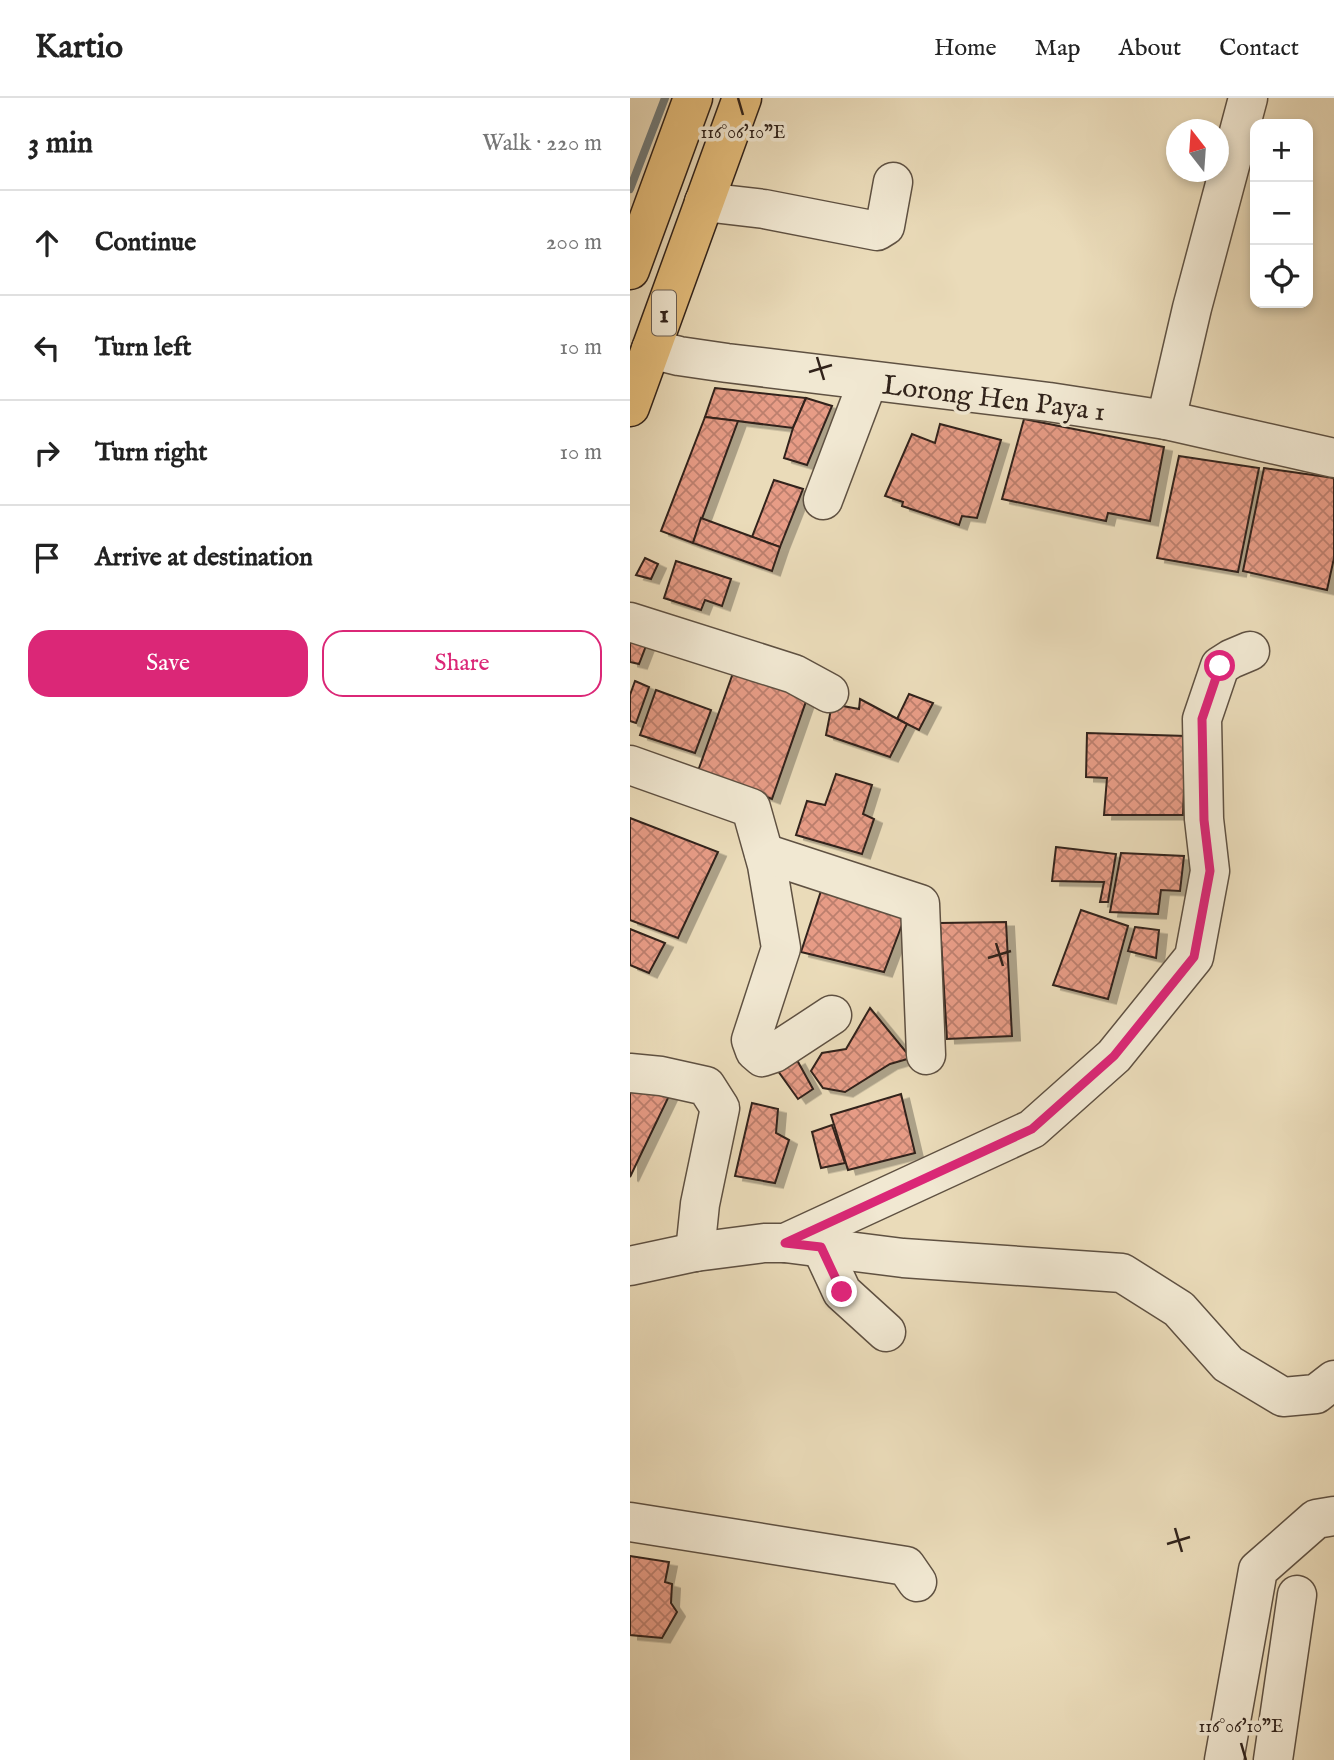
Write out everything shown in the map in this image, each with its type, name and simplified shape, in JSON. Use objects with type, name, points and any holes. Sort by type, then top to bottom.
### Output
[{"type":"main road","name":"1","points":[[630,270],[693,98]]},
{"type":"main road","points":[[640,357],[656,298],[701,210],[742,98]]},
{"type":"main road","name":"1","points":[[630,407],[640,357]]},
{"type":"street","points":[[1166,420],[1192,308],[1248,98]]},
{"type":"street","points":[[701,210],[764,209],[877,231],[885,226],[893,182]]},
{"type":"street","name":"Lorong Hen Paya 1","points":[[640,357],[679,356],[1049,402],[1166,420],[1334,458]]},
{"type":"street","points":[[823,500],[868,381]]},
{"type":"street","points":[[630,622],[794,674],[829,692]]},
{"type":"street","points":[[803,1245],[1032,1129],[1114,1056],[1194,957],[1210,871],[1204,820],[1202,719],[1220,666],[1250,651]]},
{"type":"street","points":[[630,765],[751,808],[767,864],[781,948],[751,1040],[755,1051],[762,1057],[774,1053],[832,1016]]},
{"type":"street","points":[[764,853],[920,904],[926,1055]]},
{"type":"street","points":[[630,1073],[661,1076],[706,1086],[720,1108],[700,1204],[695,1252]]},
{"type":"street","points":[[630,1266],[695,1252],[764,1242],[903,1258],[1122,1273],[1179,1309],[1228,1364],[1283,1397],[1316,1394],[1334,1380]]},
{"type":"street","points":[[803,1245],[842,1292],[886,1332]]},
{"type":"street","points":[[1224,1760],[1258,1570],[1317,1519],[1334,1516]]},
{"type":"street","points":[[630,1522],[906,1566],[917,1582]]},
{"type":"street","points":[[1273,1760],[1297,1595]]},
{"type":"building","points":[[715,388],[806,398],[793,428],[705,417]]},
{"type":"building","points":[[806,398],[832,406],[807,465],[784,458]]},
{"type":"building","points":[[705,417],[738,421],[693,543],[661,531]]},
{"type":"building","points":[[1024,419],[1164,447],[1150,521],[1108,513],[1106,521],[1002,499]]},
{"type":"building","points":[[940,424],[1001,440],[977,518],[962,516],[959,525],[902,506],[903,502],[885,496],[912,434],[935,443]]},
{"type":"building","points":[[1179,456],[1259,468],[1238,572],[1157,558]]},
{"type":"building","points":[[1264,468],[1334,478],[1334,558],[1327,590],[1243,571]]},
{"type":"building","points":[[774,480],[803,489],[780,547],[752,537]]},
{"type":"building","points":[[701,518],[780,547],[772,571],[693,543]]},
{"type":"building","points":[[645,558],[658,564],[651,579],[636,575]]},
{"type":"building","points":[[676,561],[731,579],[722,606],[705,600],[701,610],[664,598]]},
{"type":"building","points":[[630,630],[649,638],[639,664],[630,662]]},
{"type":"building","points":[[738,659],[811,687],[772,799],[698,771]]},
{"type":"building","points":[[635,681],[649,687],[636,723],[630,721],[630,695]]},
{"type":"building","points":[[656,690],[711,710],[695,753],[640,735]]},
{"type":"building","points":[[909,694],[933,703],[919,730],[897,719]]},
{"type":"building","points":[[860,699],[907,724],[890,757],[826,735],[832,704],[859,709]]},
{"type":"building","points":[[1087,733],[1186,736],[1183,815],[1104,815],[1107,778],[1086,777]]},
{"type":"building","points":[[836,774],[872,785],[863,814],[874,819],[862,854],[796,835],[807,801],[825,805]]},
{"type":"building","points":[[630,818],[718,852],[678,938],[630,920]]},
{"type":"building","points":[[1056,847],[1116,854],[1108,902],[1100,902],[1104,882],[1052,881]]},
{"type":"building","points":[[1121,853],[1184,856],[1180,891],[1161,890],[1158,914],[1110,912]]},
{"type":"building","points":[[822,888],[908,909],[884,972],[801,952]]},
{"type":"building","points":[[1081,910],[1128,926],[1108,999],[1053,985]]},
{"type":"building","points":[[1006,922],[1012,1036],[947,1039],[940,923]]},
{"type":"building","points":[[1135,927],[1159,930],[1156,958],[1128,951]]},
{"type":"building","points":[[630,929],[665,943],[649,973],[630,965]]},
{"type":"building","points":[[870,1008],[911,1058],[890,1064],[845,1092],[823,1088],[811,1071],[822,1053],[846,1049]]},
{"type":"building","points":[[797,1060],[813,1089],[798,1099],[778,1071]]},
{"type":"building","points":[[630,1085],[669,1096],[630,1177]]},
{"type":"building","points":[[901,1094],[915,1153],[848,1170],[831,1115]]},
{"type":"building","points":[[752,1103],[778,1109],[776,1133],[789,1140],[775,1183],[735,1176]]},
{"type":"building","points":[[832,1125],[845,1163],[821,1168],[812,1132]]},
{"type":"building","points":[[630,1556],[669,1562],[665,1582],[672,1584],[671,1603],[677,1612],[662,1638],[630,1635]]},
{"type":"waterway","points":[[630,189],[665,98]]},
{"type":"route","points":[[842,1292],[821,1247],[785,1243],[1032,1129],[1114,1056],[1194,957],[1210,871],[1204,820],[1202,719],[1220,666]]}]
